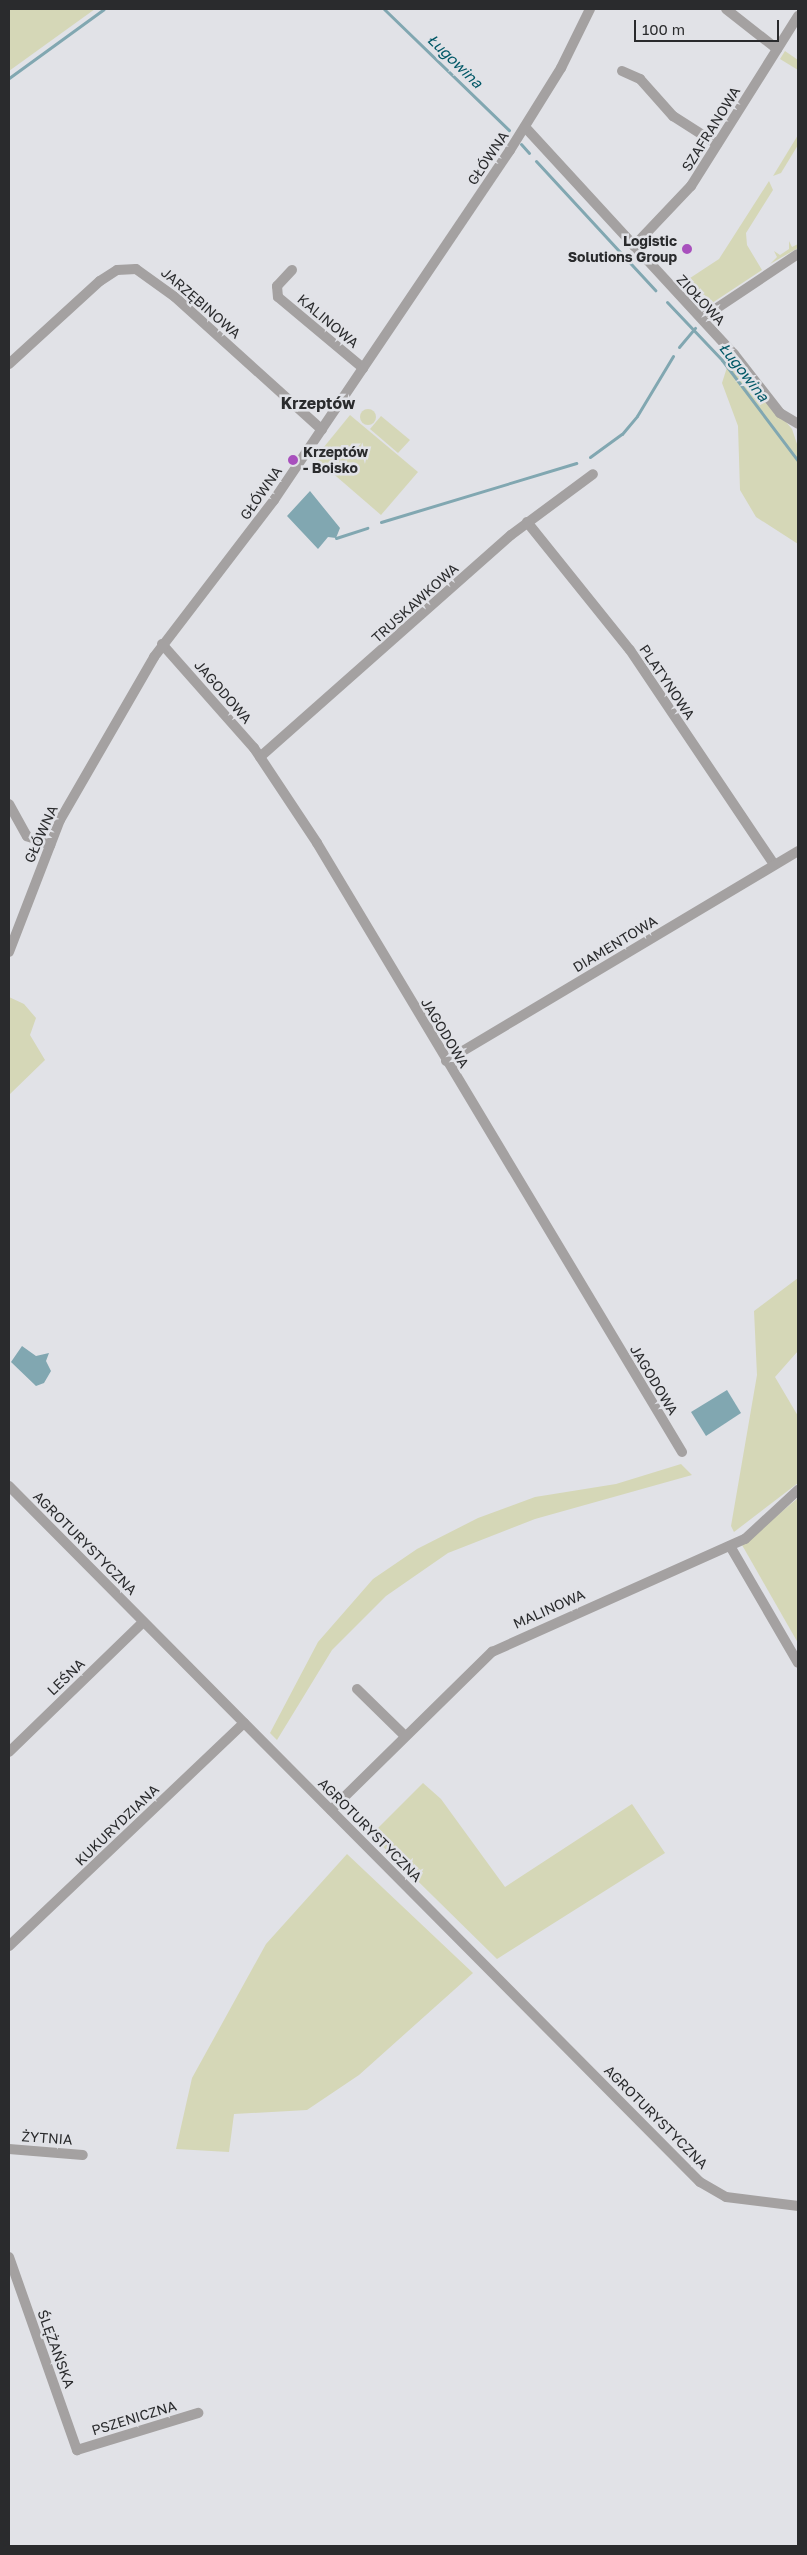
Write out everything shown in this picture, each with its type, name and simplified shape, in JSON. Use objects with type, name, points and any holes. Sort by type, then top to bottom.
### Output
[{"type":"street","name":"GŁÓWNA","points":[[9,952],[50,844],[162,644],[254,529],[322,430],[525,127],[590,9]]},
{"type":"street","points":[[726,9],[777,49]]},
{"type":"street","name":"SZAFRANOWA","points":[[634,246],[682,198],[798,16]]},
{"type":"street","points":[[622,71],[640,79],[673,116],[717,144]]},
{"type":"street","name":"ZIOŁOWA","points":[[525,127],[702,318],[780,413],[797,424]]},
{"type":"street","points":[[702,318],[798,254]]},
{"type":"street","name":"JARZĘBINOWA","points":[[9,364],[100,281],[117,270],[136,269],[175,298],[322,430]]},
{"type":"street","name":"KALINOWA","points":[[292,270],[277,286],[278,297],[363,368]]},
{"type":"street","name":"TRUSKAWKOWA","points":[[260,757],[527,522],[593,474]]},
{"type":"street","name":"PLATYNOWA","points":[[527,522],[630,650],[774,864]]},
{"type":"street","name":"JAGODOWA","points":[[162,644],[260,757],[317,843],[682,1452]]},
{"type":"street","points":[[9,804],[27,836],[50,844]]},
{"type":"street","name":"DIAMENTOWA","points":[[446,1061],[798,851]]},
{"type":"street","name":"AGROTURYSTYCZNA","points":[[9,1486],[714,2192],[749,2202],[798,2206]]},
{"type":"street","name":"MALINOWA","points":[[331,1810],[470,1670],[503,1645],[730,1546],[745,1538],[798,1490]]},
{"type":"street","points":[[730,1546],[798,1663]]},
{"type":"street","name":"LEŚNA","points":[[9,1752],[143,1622]]},
{"type":"street","points":[[357,1689],[404,1735]]},
{"type":"street","name":"KUKURYDZIANA","points":[[9,1946],[244,1722]]},
{"type":"street","name":"ŻYTNIA","points":[[9,2149],[83,2155]]},
{"type":"street","name":"ŚLĘŻAŃSKA","points":[[9,2257],[78,2450]]},
{"type":"street","name":"PSZENICZNA","points":[[78,2450],[198,2413]]},
{"type":"green space","points":[[9,9],[95,9],[9,71]]},
{"type":"green space","points":[[785,51],[798,60],[798,70],[780,59]]},
{"type":"green space","points":[[798,135],[798,145],[781,173],[773,176]]},
{"type":"green space","points":[[769,181],[773,190],[746,233],[747,245],[762,270],[706,307],[684,282],[719,259]]},
{"type":"green space","points":[[789,241],[792,247],[798,244],[798,248],[770,264],[777,257],[774,251],[780,255],[789,249]]},
{"type":"green space","points":[[729,361],[735,361],[792,429],[798,447],[798,544],[756,517],[740,490],[738,426],[722,383]]},
{"type":"green space","points":[[365,409],[371,409],[376,414],[374,423],[365,425],[360,420],[360,414]]},
{"type":"green space","points":[[350,415],[418,472],[381,515],[315,458]]},
{"type":"green space","points":[[381,416],[410,440],[398,453],[370,429]]},
{"type":"green space","points":[[9,997],[24,1004],[36,1018],[30,1035],[45,1060],[9,1095]]},
{"type":"green space","points":[[798,1278],[798,1351],[775,1377],[798,1416],[798,1483],[734,1532],[731,1526],[757,1375],[754,1311]]},
{"type":"green space","points":[[681,1464],[692,1475],[535,1519],[448,1553],[386,1596],[332,1650],[277,1740],[270,1733],[318,1642],[373,1579],[417,1549],[478,1518],[535,1497],[616,1484]]},
{"type":"green space","points":[[798,1498],[798,1643],[742,1545]]},
{"type":"green space","points":[[423,1783],[441,1799],[505,1887],[632,1804],[665,1853],[497,1959],[371,1835]]},
{"type":"green space","points":[[347,1854],[473,1973],[359,2075],[307,2110],[234,2114],[229,2152],[176,2149],[192,2078],[266,1944]]},
{"type":"water","points":[[310,491],[340,528],[336,538],[328,537],[318,549],[287,516]]},
{"type":"water","points":[[22,1346],[36,1356],[49,1353],[46,1361],[51,1371],[44,1383],[36,1386],[11,1362]]},
{"type":"water","points":[[727,1390],[741,1413],[706,1436],[691,1412]]},
{"type":"waterway","points":[[9,78],[104,9]]},
{"type":"waterway","name":"Ługowina","points":[[384,9],[509,130]]},
{"type":"waterway","name":"Ługowina","points":[[521,144],[529,153]]},
{"type":"waterway","name":"Ługowina","points":[[536,161],[655,290]]},
{"type":"waterway","name":"Ługowina","points":[[667,302],[722,360],[798,461]]},
{"type":"waterway","points":[[679,347],[695,328]]},
{"type":"waterway","points":[[590,457],[622,434],[637,416],[673,356]]},
{"type":"waterway","points":[[381,522],[576,463]]},
{"type":"waterway","points":[[336,538],[367,528]]},
{"type":"place","name":"Logistic Solutions Group","points":[[687,249]]},
{"type":"place","name":"Krzeptów - Boisko","points":[[293,460]]},
{"type":"district","name":"Krzeptów","points":[[318,403]]}]
